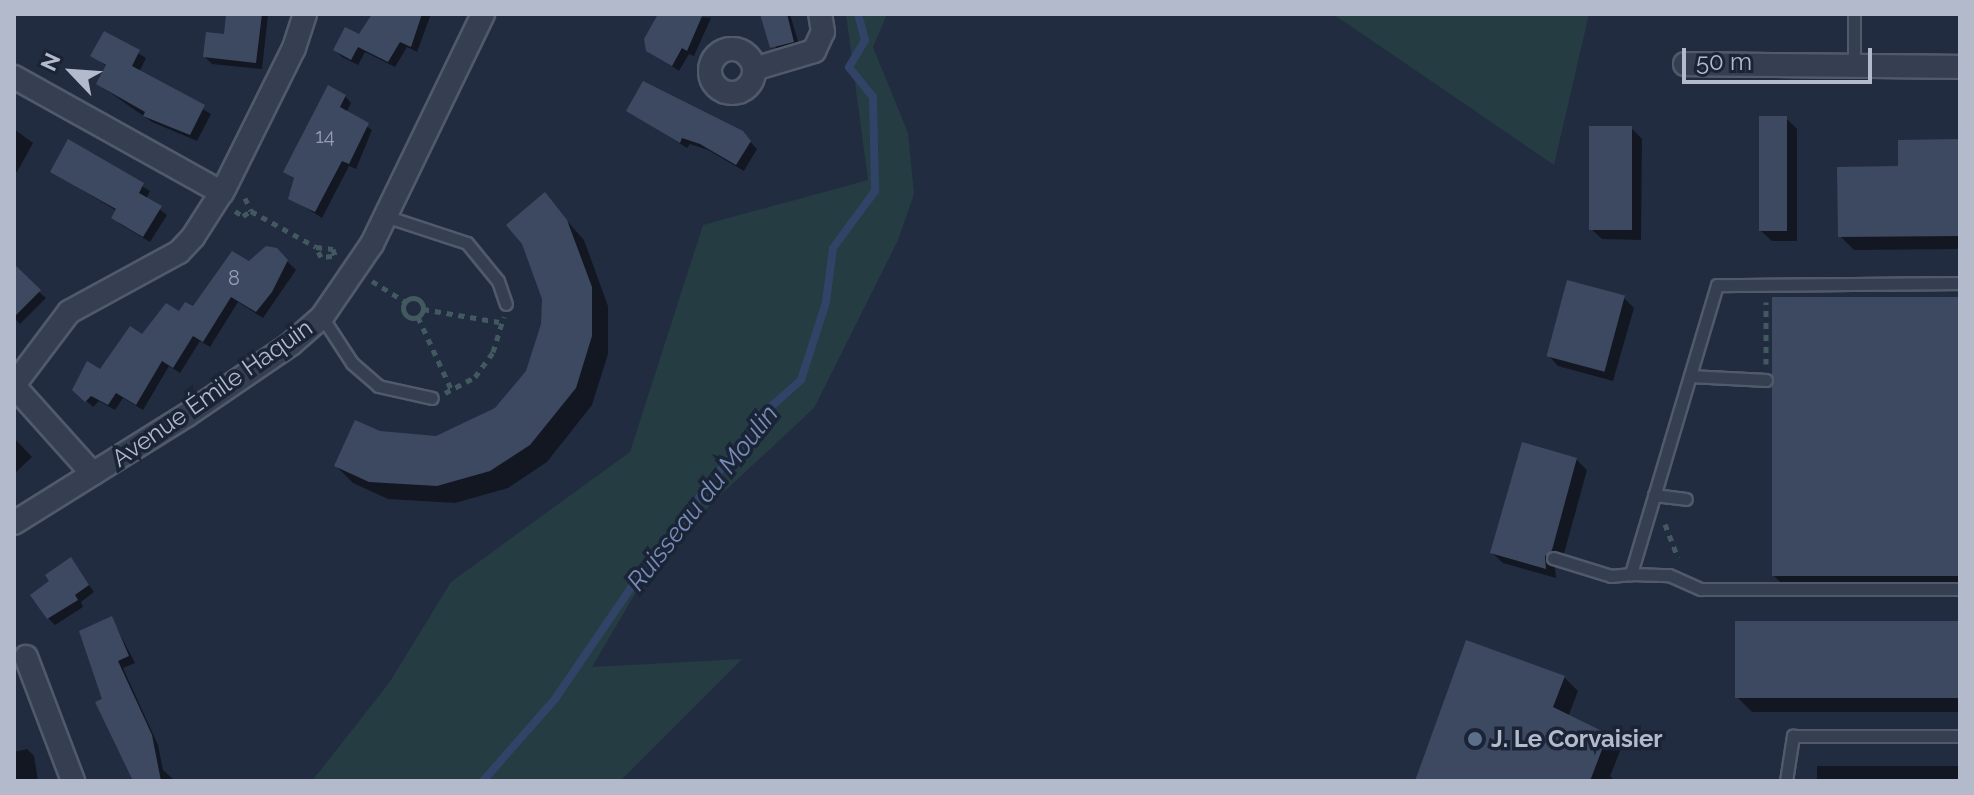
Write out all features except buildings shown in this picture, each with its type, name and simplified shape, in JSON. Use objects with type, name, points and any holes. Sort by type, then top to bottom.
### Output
[{"type":"street","points":[[93,474],[14,385],[69,312],[179,252],[224,190],[294,48],[305,14]]},
{"type":"street","name":"Avenue Émile Haquin","points":[[14,523],[291,344],[322,317],[356,271],[483,14]]},
{"type":"street","points":[[754,69],[814,51],[823,32],[820,14]]},
{"type":"street","points":[[1685,64],[1960,67]]},
{"type":"street","points":[[14,77],[224,190]]},
{"type":"street","points":[[26,657],[73,781]]},
{"type":"lane","points":[[1854,14],[1854,66]]},
{"type":"lane","points":[[385,216],[467,243],[498,281],[506,304]]},
{"type":"lane","points":[[1631,574],[1717,285],[1960,283]]},
{"type":"lane","points":[[322,317],[352,363],[378,386],[432,398]]},
{"type":"lane","points":[[1690,376],[1766,380]]},
{"type":"lane","points":[[1654,495],[1686,499]]},
{"type":"lane","points":[[1553,558],[1611,576],[1669,575],[1701,589],[1960,589]]},
{"type":"lane","points":[[1786,781],[1793,736],[1960,736]]},
{"type":"path","points":[[224,190],[250,200],[251,211],[316,247]]},
{"type":"path","points":[[328,271],[341,250]]},
{"type":"path","points":[[356,271],[405,302],[417,299],[423,309],[503,323]]},
{"type":"path","points":[[1766,285],[1766,380]]},
{"type":"path","points":[[405,302],[406,316],[418,317]]},
{"type":"path","points":[[432,398],[452,391],[475,377],[493,352],[506,304]]},
{"type":"path","points":[[418,317],[423,309]]},
{"type":"path","points":[[418,317],[452,391]]},
{"type":"green space","points":[[846,14],[887,14],[873,47],[908,133],[914,194],[898,240],[814,408],[712,503],[639,587],[592,667],[742,659],[620,781],[312,781],[389,683],[451,582],[630,452],[703,225],[868,180]]},
{"type":"green space","points":[[1333,14],[1589,14],[1554,165]]},
{"type":"waterway","name":"Ruisseau du Moulin","points":[[483,781],[555,699],[639,576],[765,412],[801,380],[826,302],[833,248],[875,191],[873,97],[849,67],[865,40],[858,14]]},
{"type":"place","name":"J. Le Corvaisier","points":[[1475,739]]}]
